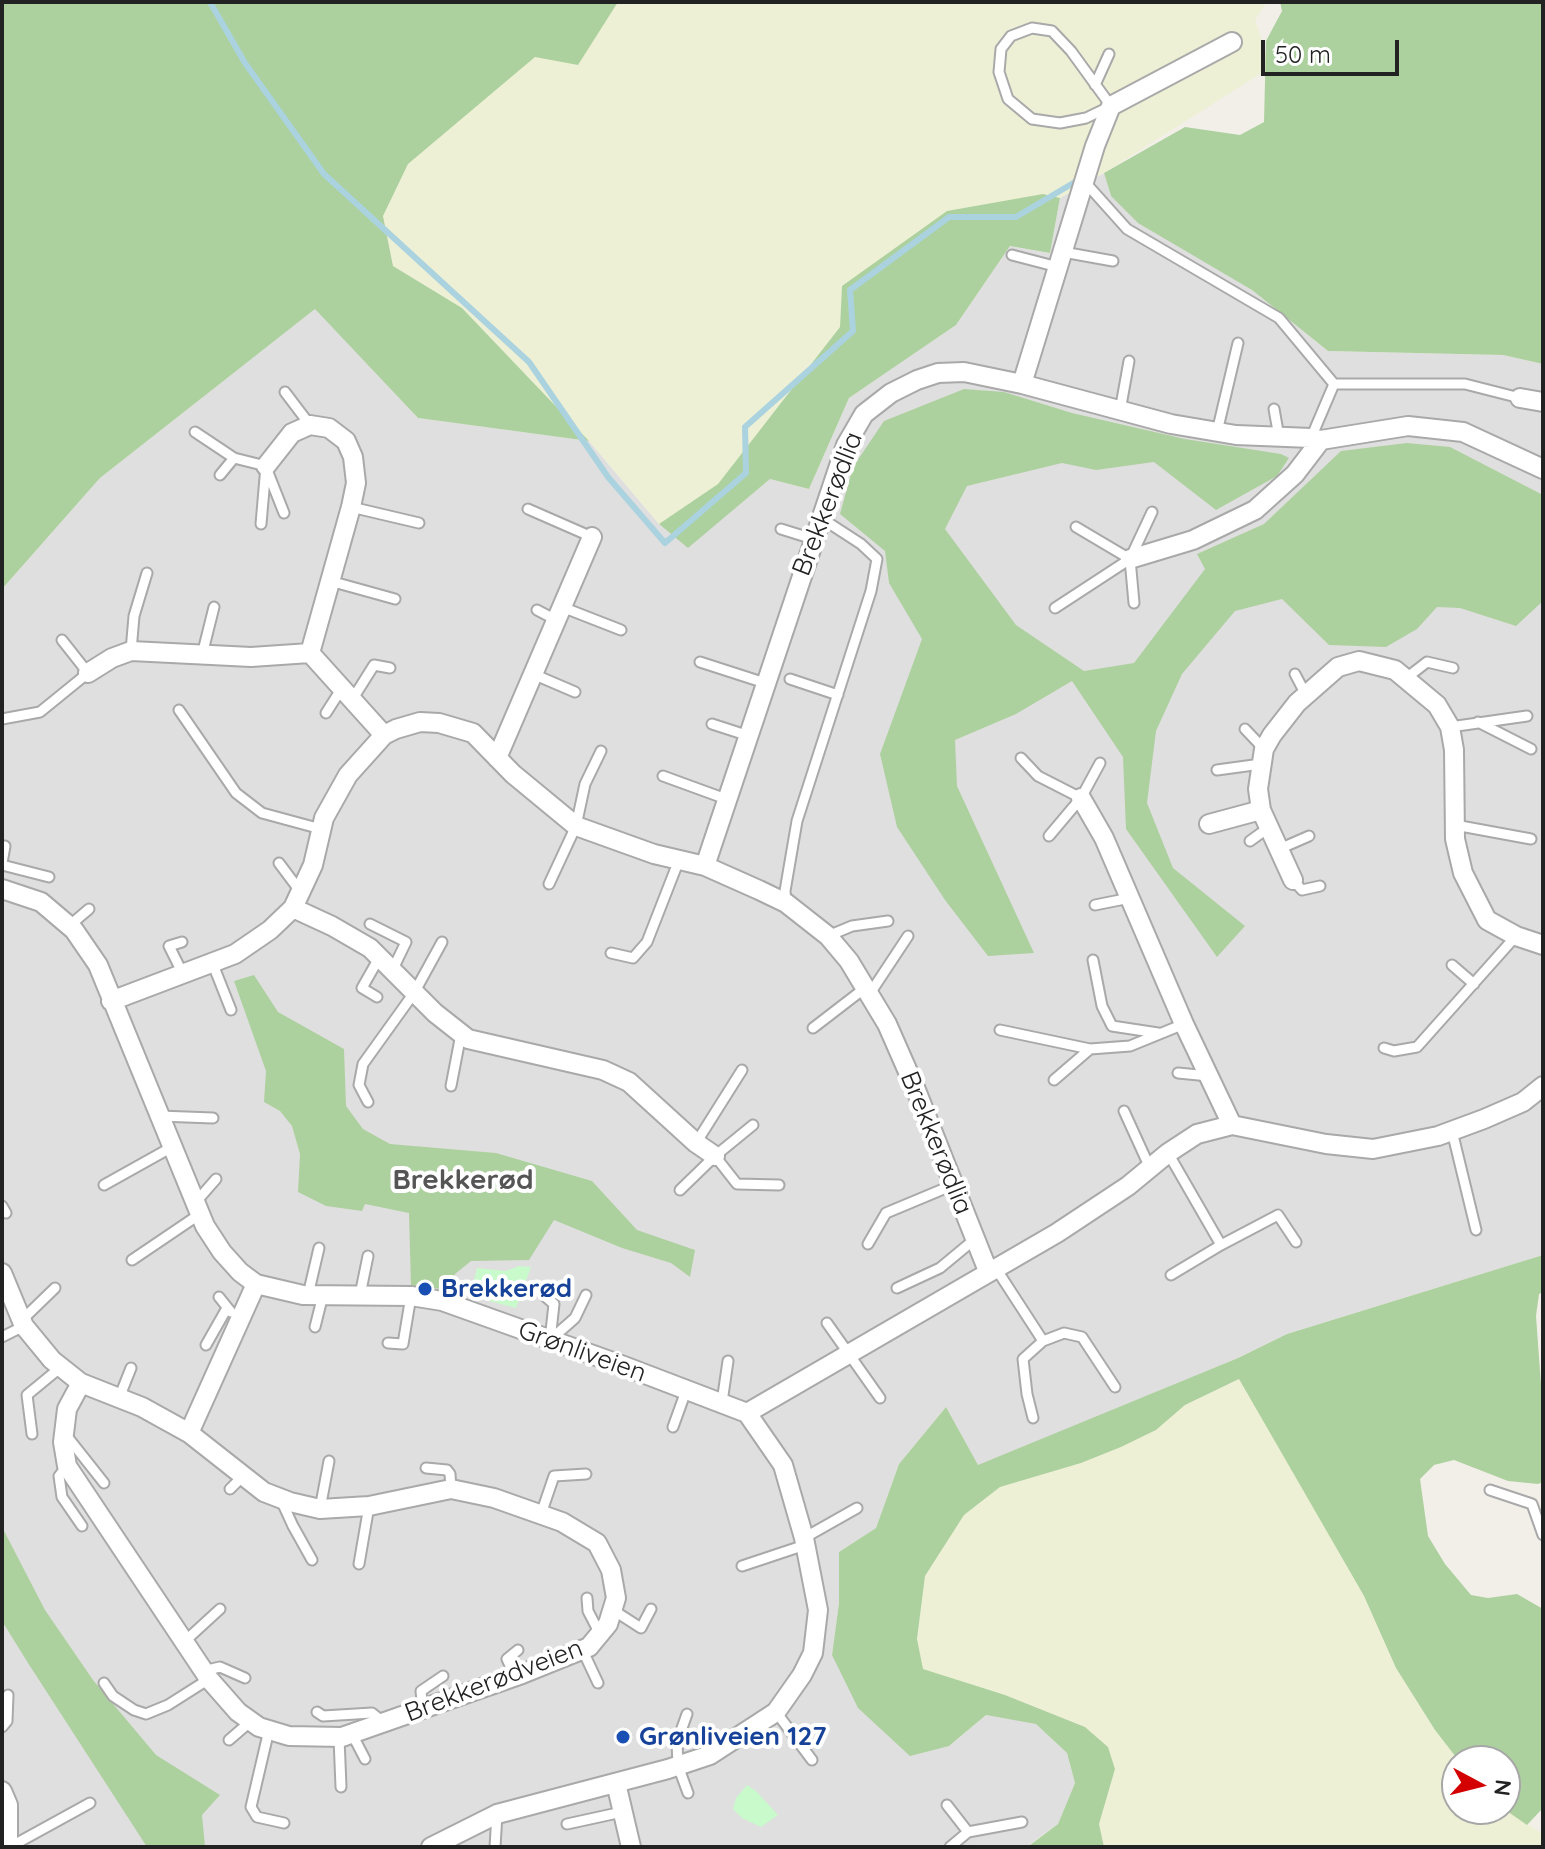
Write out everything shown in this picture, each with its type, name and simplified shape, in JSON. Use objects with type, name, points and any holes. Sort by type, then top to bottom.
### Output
[{"type":"street","points":[[1022,384],[1084,181],[1111,106],[1232,42]]},
{"type":"street","name":"Brekkerødlia","points":[[705,866],[846,445],[864,414],[891,393],[938,373],[964,372],[1217,432],[1316,439],[1408,426],[1463,432],[1543,469]]},
{"type":"street","points":[[1520,398],[1543,402]]},
{"type":"street","points":[[266,466],[292,433],[310,425],[329,428],[346,441],[353,457],[356,483],[351,507],[310,653]]},
{"type":"street","points":[[1130,559],[1193,540],[1255,510],[1295,474],[1316,439]]},
{"type":"street","points":[[497,758],[592,537]]},
{"type":"street","points":[[88,673],[112,658],[131,651],[251,657],[310,653]]},
{"type":"street","points":[[310,653],[384,735]]},
{"type":"street","points":[[1293,880],[1264,819],[1258,789],[1262,756],[1272,735],[1306,695],[1338,667],[1359,661],[1395,670],[1437,705],[1450,727],[1454,750],[1455,839],[1463,873],[1487,920],[1516,936],[1543,945]]},
{"type":"street","name":"Brekkerødlia","points":[[111,1001],[235,954],[270,930],[297,900],[313,865],[324,818],[348,775],[384,735],[420,722],[439,723],[473,733],[551,807],[576,826],[654,854],[705,866],[786,903],[828,936],[849,961],[887,1024],[975,1239],[992,1269]]},
{"type":"street","points":[[1081,798],[1104,838],[1184,1024],[1232,1125]]},
{"type":"street","points":[[1209,824],[1264,819]]},
{"type":"street","points":[[2,889],[41,902],[69,926],[98,965],[198,1208],[222,1252],[256,1284],[232,1314],[189,1433]]},
{"type":"street","points":[[297,900],[332,926],[370,948],[414,993],[468,1039],[603,1070],[629,1082],[696,1143],[715,1156]]},
{"type":"street","points":[[431,1847],[497,1814],[710,1755],[776,1712],[813,1653],[817,1631],[816,1590],[783,1465],[747,1413],[1069,1225],[1128,1186],[1197,1134],[1232,1125],[1326,1144],[1373,1149],[1452,1131],[1523,1102],[1543,1086]]},
{"type":"street","points":[[2,1273],[23,1323],[52,1360],[81,1383],[142,1407],[189,1433],[236,1482],[281,1499],[320,1509],[369,1506],[451,1489],[494,1498],[562,1522],[597,1543],[611,1570],[616,1598],[613,1610]]},
{"type":"street","name":"Grønliveien","points":[[256,1284],[316,1295],[411,1296],[442,1301],[747,1413]]},
{"type":"street","name":"Brekkerødveien","points":[[81,1383],[67,1409],[63,1442],[67,1466],[147,1600],[238,1712],[269,1730],[289,1736],[346,1736],[423,1710],[589,1647],[608,1624],[613,1610]]},
{"type":"street","points":[[616,1783],[631,1847]]},
{"type":"street","points":[[2,1791],[8,1805],[9,1847]]},
{"type":"lane","points":[[1032,28],[1052,31],[1071,51],[1111,106],[1086,118],[1060,123],[1032,119],[1008,99],[999,72],[1001,49],[1011,36],[1032,28]]},
{"type":"lane","points":[[1095,85],[1109,54]]},
{"type":"lane","points":[[1084,181],[1127,229],[1279,318],[1334,384]]},
{"type":"lane","points":[[1012,255],[1113,261]]},
{"type":"lane","points":[[1217,432],[1238,343]]},
{"type":"lane","points":[[1120,411],[1129,361]]},
{"type":"lane","points":[[1334,384],[1465,384],[1520,398]]},
{"type":"lane","points":[[1316,439],[1334,384]]},
{"type":"lane","points":[[285,392],[310,425]]},
{"type":"lane","points":[[1274,409],[1279,437]]},
{"type":"lane","points":[[195,432],[234,458],[266,466]]},
{"type":"lane","points":[[220,475],[234,458]]},
{"type":"lane","points":[[266,466],[284,513]]},
{"type":"lane","points":[[261,524],[266,466]]},
{"type":"lane","points":[[351,507],[419,523]]},
{"type":"lane","points":[[528,509],[592,537]]},
{"type":"lane","points":[[1134,603],[1130,559],[1152,512]]},
{"type":"lane","points":[[786,903],[785,891],[797,821],[871,591],[877,559],[861,544],[821,518]]},
{"type":"lane","points":[[1076,527],[1130,559]]},
{"type":"lane","points":[[781,529],[813,539]]},
{"type":"lane","points":[[1055,608],[1130,559]]},
{"type":"lane","points":[[131,651],[134,616],[147,573]]},
{"type":"lane","points":[[330,581],[395,599]]},
{"type":"lane","points":[[202,655],[214,607]]},
{"type":"lane","points":[[537,610],[621,630]]},
{"type":"lane","points":[[2,719],[40,712],[88,673],[62,640]]},
{"type":"lane","points":[[700,662],[765,683]]},
{"type":"lane","points":[[1405,679],[1427,662],[1453,668]]},
{"type":"lane","points":[[326,713],[374,665],[390,668]]},
{"type":"lane","points":[[533,674],[575,692]]},
{"type":"lane","points":[[1295,674],[1306,695]]},
{"type":"lane","points":[[790,679],[838,695]]},
{"type":"lane","points":[[179,710],[221,772],[245,800],[262,813],[321,829]]},
{"type":"lane","points":[[1450,727],[1527,716]]},
{"type":"lane","points":[[1478,722],[1531,749]]},
{"type":"lane","points":[[712,724],[749,736]]},
{"type":"lane","points":[[1217,770],[1262,756],[1245,729]]},
{"type":"lane","points":[[549,884],[576,826],[585,784],[601,751]]},
{"type":"lane","points":[[1021,758],[1038,776],[1081,798]]},
{"type":"lane","points":[[1049,836],[1081,798],[1100,763]]},
{"type":"lane","points":[[663,776],[726,799]]},
{"type":"lane","points":[[1250,841],[1264,819]]},
{"type":"lane","points":[[1455,825],[1531,839]]},
{"type":"lane","points":[[1277,850],[1309,836]]},
{"type":"lane","points":[[5,846],[2,864],[49,877]]},
{"type":"lane","points":[[611,953],[633,958],[647,942],[679,860]]},
{"type":"lane","points":[[279,863],[297,900]]},
{"type":"lane","points":[[1293,880],[1302,890],[1320,886]]},
{"type":"lane","points":[[1095,905],[1130,898]]},
{"type":"lane","points":[[69,926],[89,909]]},
{"type":"lane","points":[[828,936],[852,926],[888,921]]},
{"type":"lane","points":[[370,924],[406,942],[362,988],[377,997]]},
{"type":"lane","points":[[813,1028],[867,991],[908,936]]},
{"type":"lane","points":[[1384,1048],[1394,1051],[1417,1047],[1516,936]]},
{"type":"lane","points":[[182,942],[169,946],[183,974]]},
{"type":"lane","points":[[368,1102],[359,1085],[363,1064],[414,993],[442,942]]},
{"type":"lane","points":[[1093,960],[1102,1006],[1112,1026],[1161,1033]]},
{"type":"lane","points":[[212,962],[231,1010]]},
{"type":"lane","points":[[1452,965],[1474,984]]},
{"type":"lane","points":[[1000,1030],[1090,1049],[1130,1046],[1184,1024]]},
{"type":"lane","points":[[451,1086],[461,1034]]},
{"type":"lane","points":[[1054,1080],[1090,1049]]},
{"type":"lane","points":[[696,1143],[742,1070]]},
{"type":"lane","points":[[1178,1073],[1209,1076]]},
{"type":"lane","points":[[1124,1111],[1150,1168]]},
{"type":"lane","points":[[159,1116],[213,1118]]},
{"type":"lane","points":[[680,1190],[753,1125]]},
{"type":"lane","points":[[1452,1131],[1476,1230]]},
{"type":"lane","points":[[104,1185],[172,1147]]},
{"type":"lane","points":[[1168,1153],[1221,1245]]},
{"type":"lane","points":[[715,1156],[737,1184],[779,1185]]},
{"type":"lane","points":[[132,1260],[198,1208],[216,1179]]},
{"type":"lane","points":[[868,1244],[886,1213],[953,1185]]},
{"type":"lane","points":[[1171,1275],[1278,1215],[1296,1242]]},
{"type":"lane","points":[[897,1288],[940,1268],[975,1239]]},
{"type":"lane","points":[[315,1327],[319,1248]]},
{"type":"lane","points":[[360,1295],[368,1256]]},
{"type":"lane","points":[[992,1269],[1043,1341]]},
{"type":"lane","points":[[2,1337],[23,1323],[55,1288]]},
{"type":"lane","points":[[540,1292],[554,1304],[550,1340]]},
{"type":"lane","points":[[550,1340],[575,1318],[586,1295]]},
{"type":"lane","points":[[388,1343],[403,1344],[411,1296]]},
{"type":"lane","points":[[206,1345],[232,1314],[219,1297]]},
{"type":"lane","points":[[827,1323],[880,1398]]},
{"type":"lane","points":[[1033,1418],[1023,1359],[1043,1341],[1064,1333],[1082,1337],[1115,1387]]},
{"type":"lane","points":[[722,1402],[728,1361]]},
{"type":"lane","points":[[32,1434],[27,1395],[61,1367]]},
{"type":"lane","points":[[119,1398],[131,1368]]},
{"type":"lane","points":[[673,1427],[686,1391]]},
{"type":"lane","points":[[64,1432],[104,1483]]},
{"type":"lane","points":[[320,1509],[329,1461]]},
{"type":"lane","points":[[67,1466],[59,1476],[62,1497],[82,1526]]},
{"type":"lane","points":[[426,1468],[447,1470],[451,1489]]},
{"type":"lane","points":[[541,1514],[554,1476],[586,1474]]},
{"type":"lane","points":[[1490,1490],[1532,1504],[1543,1535]]},
{"type":"lane","points":[[281,1499],[312,1560]]},
{"type":"lane","points":[[359,1564],[369,1506]]},
{"type":"lane","points":[[742,1566],[805,1542],[857,1508]]},
{"type":"lane","points":[[587,1598],[588,1611],[600,1634]]},
{"type":"lane","points":[[184,1642],[220,1609]]},
{"type":"lane","points":[[613,1610],[641,1628],[651,1609]]},
{"type":"lane","points":[[582,1649],[598,1683]]},
{"type":"lane","points":[[515,1677],[507,1659],[518,1650]]},
{"type":"lane","points":[[104,1683],[113,1696],[146,1714],[168,1705],[220,1667],[245,1678]]},
{"type":"lane","points":[[423,1710],[421,1691],[443,1676]]},
{"type":"lane","points":[[2,1727],[7,1721],[8,1695]]},
{"type":"lane","points":[[317,1712],[323,1716],[372,1713],[384,1723]]},
{"type":"lane","points":[[776,1712],[812,1760]]},
{"type":"lane","points":[[687,1714],[677,1742],[678,1766],[688,1793]]},
{"type":"lane","points":[[229,1740],[251,1721]]},
{"type":"lane","points":[[269,1730],[251,1807],[257,1817],[284,1823]]},
{"type":"lane","points":[[346,1736],[365,1759]]},
{"type":"lane","points":[[341,1787],[346,1736]]},
{"type":"lane","points":[[9,1847],[90,1803]]},
{"type":"lane","points":[[947,1805],[968,1832]]},
{"type":"lane","points":[[567,1824],[622,1812]]},
{"type":"lane","points":[[495,1847],[497,1814]]},
{"type":"lane","points":[[950,1847],[968,1832],[1022,1822]]},
{"type":"shaded area","points":[[1104,173],[1111,196],[1252,290],[1328,351],[1503,355],[1543,364],[1543,1255],[1287,1334],[1238,1358],[978,1466],[946,1407],[899,1464],[876,1528],[839,1552],[839,1603],[832,1655],[949,1746],[986,1715],[1036,1723],[1067,1753],[1075,1783],[1058,1824],[1030,1844],[1032,1847],[2,1847],[2,589],[100,478],[316,308],[418,418],[589,441],[659,524],[688,547],[770,479],[809,489],[849,398],[956,325],[1010,246],[1050,253],[1060,198]]},
{"type":"green space","points":[[2,2],[618,2],[578,65],[535,57],[408,164],[383,216],[393,266],[462,308],[589,441],[418,418],[315,309],[100,478],[2,589]]},
{"type":"green space","points":[[618,2],[1267,2],[1255,20],[1271,67],[1060,198],[1043,194],[842,286],[840,327],[718,484],[659,524],[589,441],[462,308],[393,266],[383,216],[408,164],[535,56],[578,64]]},
{"type":"green space","points":[[1280,2],[1543,2],[1543,364],[1503,355],[1328,351],[1252,290],[1138,223],[1111,196],[1104,173],[1185,127],[1240,135],[1264,122],[1266,41],[1282,11]]},
{"type":"green space","points":[[1043,194],[1060,198],[1050,253],[1010,246],[956,325],[849,398],[809,489],[770,479],[688,548],[659,524],[718,484],[840,327],[842,286],[947,211]]},
{"type":"green space","points":[[964,389],[1004,392],[1072,413],[1185,439],[1281,454],[1289,458],[1277,476],[1216,510],[1154,462],[1096,470],[1062,463],[967,486],[945,529],[1016,625],[1084,671],[1134,663],[1205,569],[1197,554],[1264,524],[1341,451],[1407,443],[1450,447],[1543,495],[1543,601],[1516,626],[1460,608],[1437,607],[1417,629],[1386,647],[1329,645],[1282,599],[1235,611],[1182,674],[1156,731],[1147,803],[1173,868],[1245,926],[1217,957],[1126,829],[1123,757],[1072,681],[1016,714],[955,740],[957,786],[1034,953],[988,956],[945,900],[897,827],[880,754],[922,639],[889,583],[885,551],[840,514],[853,467],[884,421]]},
{"type":"green space","points":[[254,975],[278,1012],[344,1049],[346,1106],[363,1129],[390,1144],[496,1153],[592,1181],[637,1230],[695,1250],[690,1277],[671,1263],[622,1248],[554,1220],[529,1260],[471,1261],[455,1274],[451,1290],[411,1286],[409,1213],[365,1204],[362,1211],[326,1206],[298,1192],[300,1154],[292,1126],[280,1111],[264,1102],[266,1071],[234,981]]},
{"type":"green space","points":[[1543,1255],[1543,1292],[1539,1294],[1536,1316],[1543,1412],[1543,1482],[1508,1481],[1454,1460],[1434,1465],[1420,1479],[1428,1536],[1445,1564],[1471,1595],[1488,1598],[1517,1594],[1543,1609],[1543,1808],[1527,1825],[1521,1821],[1521,1745],[1447,1745],[1435,1730],[1396,1668],[1364,1596],[1239,1379],[1185,1405],[1156,1430],[1121,1447],[1081,1463],[1000,1487],[964,1515],[925,1576],[917,1639],[923,1669],[1005,1695],[1085,1727],[1108,1747],[1115,1769],[1099,1824],[1104,1847],[1032,1847],[1030,1845],[1058,1824],[1075,1783],[1067,1753],[1036,1724],[986,1715],[949,1746],[910,1756],[858,1708],[832,1655],[839,1603],[839,1552],[876,1528],[899,1464],[946,1407],[978,1465],[1238,1358],[1287,1334]]},
{"type":"green space","points":[[519,1266],[531,1267],[516,1308],[470,1296],[477,1268],[506,1271]]},
{"type":"green space","points":[[1240,1379],[1364,1596],[1396,1668],[1447,1745],[1441,1745],[1441,1825],[1521,1825],[1521,1820],[1543,1834],[1543,1847],[1104,1847],[1099,1824],[1115,1769],[1108,1747],[1085,1727],[1005,1695],[922,1669],[917,1639],[925,1576],[964,1515],[1000,1487],[1081,1463],[1156,1430],[1185,1405]]},
{"type":"green space","points":[[2,1527],[45,1610],[93,1680],[156,1755],[220,1795],[202,1815],[205,1847],[147,1847],[28,1663],[2,1621]]},
{"type":"green space","points":[[747,1785],[778,1815],[761,1827],[742,1818],[733,1809],[736,1798]]},
{"type":"waterway","points":[[210,2],[245,63],[324,174],[529,362],[608,477],[665,543],[746,473],[745,427],[853,331],[850,290],[949,217],[1016,217],[1075,182]]},
{"type":"place","name":"Brekkerød","points":[[425,1289]]},
{"type":"place","name":"Grønliveien 127","points":[[623,1737]]},
{"type":"district","name":"Brekkerød","points":[[463,1181]]}]
